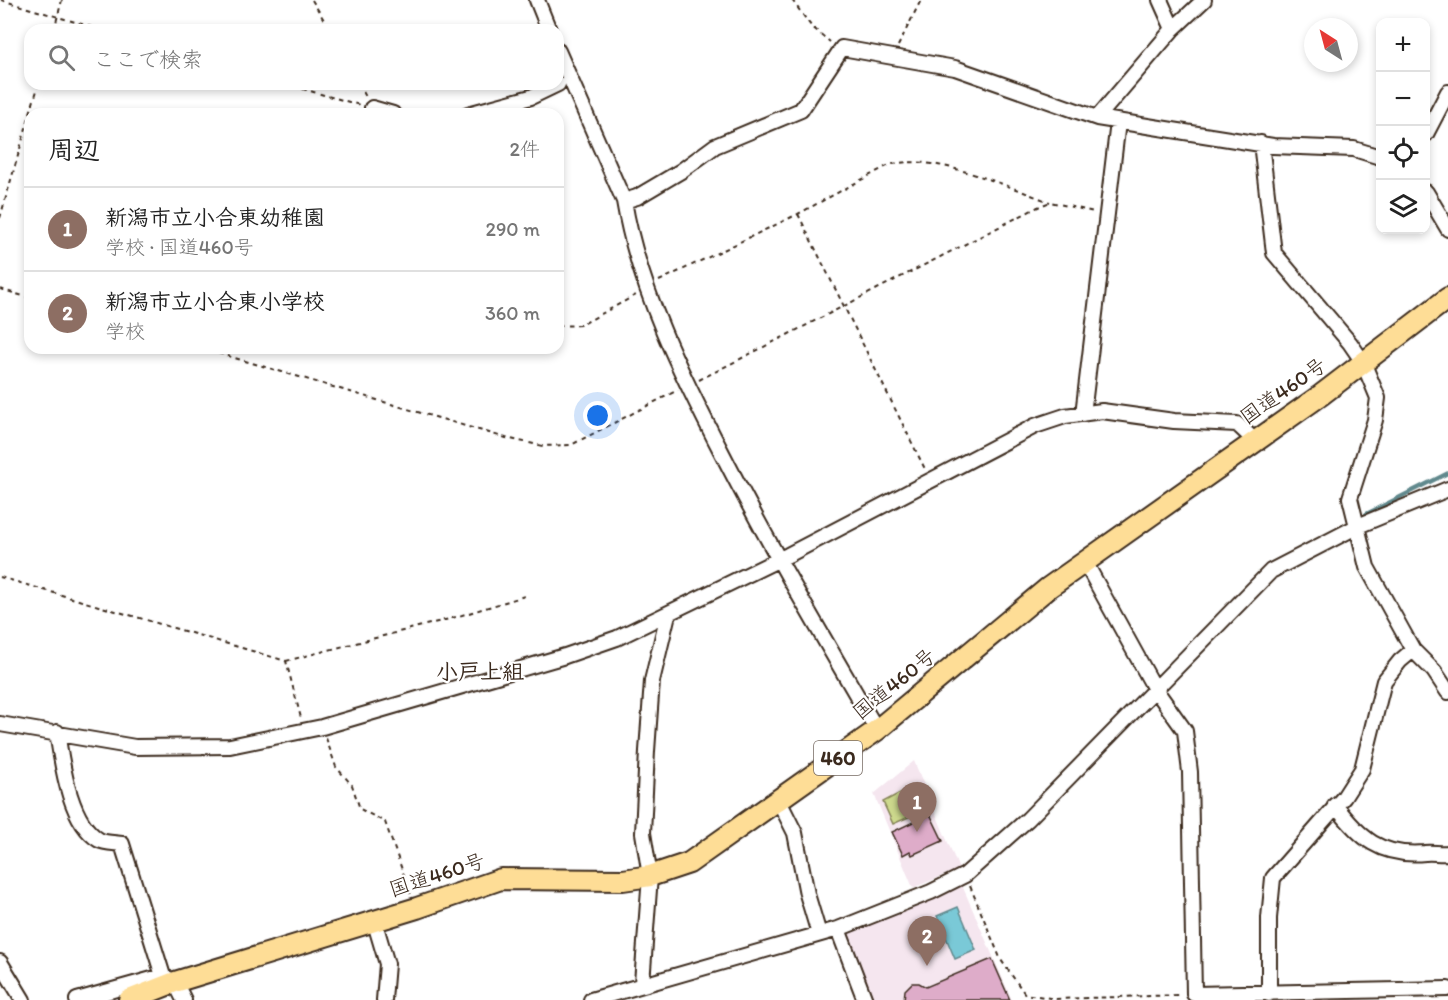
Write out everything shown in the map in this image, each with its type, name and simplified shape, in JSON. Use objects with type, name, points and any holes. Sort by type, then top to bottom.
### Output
[{"type":"highway","name":"国道460号","points":[[129,1000],[169,979],[417,908],[501,879],[623,880],[651,876],[689,863],[877,730],[988,637],[1085,562],[1254,440],[1321,395],[1448,298]]},
{"type":"street","points":[[537,0],[547,24]]},
{"type":"street","points":[[1160,0],[1173,29]]},
{"type":"street","points":[[1097,118],[1173,29],[1203,0]]},
{"type":"street","points":[[624,201],[637,197],[681,171],[715,146],[801,110],[842,48],[955,68],[1097,118],[1298,148],[1324,146],[1354,149],[1376,156]]},
{"type":"street","points":[[564,85],[624,201],[628,225],[648,287],[687,387],[777,560],[877,730]]},
{"type":"street","points":[[490,108],[531,97],[545,90]]},
{"type":"street","points":[[1429,126],[1448,92]]},
{"type":"street","points":[[1083,414],[1118,122]]},
{"type":"street","points":[[1261,143],[1274,253],[1363,362],[1378,398],[1375,420],[1350,498],[1367,567],[1413,650],[1434,671],[1448,692]]},
{"type":"street","points":[[1430,200],[1448,229]]},
{"type":"street","points":[[0,724],[135,747],[230,746],[304,731],[565,656],[617,638],[777,560],[1035,426],[1102,411],[1174,421],[1237,424],[1254,440]]},
{"type":"street","points":[[591,1000],[642,983],[838,929],[931,892],[965,875],[1028,819],[1271,571],[1358,526],[1448,489]]},
{"type":"street","points":[[1085,562],[1155,689],[1185,731],[1190,772],[1194,994],[1448,989]]},
{"type":"street","points":[[642,983],[651,876],[643,833],[647,751],[652,681],[668,614]]},
{"type":"street","points":[[1269,994],[1269,918],[1272,878],[1344,797],[1362,769],[1384,681],[1400,661],[1413,650]]},
{"type":"street","points":[[57,732],[64,779],[82,822],[100,841],[122,844],[169,979],[184,1000]]},
{"type":"street","points":[[779,801],[795,833],[807,894],[819,934]]},
{"type":"street","points":[[1335,805],[1356,833],[1376,846],[1401,853],[1448,853]]},
{"type":"street","points":[[375,920],[387,964],[384,1000]]},
{"type":"street","points":[[838,929],[865,1000]]},
{"type":"street","points":[[0,962],[23,1000]]},
{"type":"street","points":[[77,1000],[169,979]]},
{"type":"path","points":[[1,0],[83,24]]},
{"type":"path","points":[[56,24],[62,0]]},
{"type":"path","points":[[312,0],[326,24]]},
{"type":"path","points":[[792,0],[811,26],[842,48]]},
{"type":"path","points":[[893,56],[921,0]]},
{"type":"path","points":[[32,108],[37,90]]},
{"type":"path","points":[[307,90],[372,108]]},
{"type":"path","points":[[0,218],[24,135]]},
{"type":"path","points":[[564,326],[581,325],[648,287],[798,214],[889,165],[904,160],[931,162],[1050,202],[1108,216]]},
{"type":"path","points":[[221,354],[506,438],[543,446],[571,445],[1050,202]]},
{"type":"path","points":[[798,214],[930,480]]},
{"type":"path","points":[[0,289],[24,296]]},
{"type":"path","points":[[0,576],[286,661],[528,595]]},
{"type":"path","points":[[286,661],[304,731]]},
{"type":"path","points":[[322,726],[336,767],[352,785],[360,809],[385,822],[417,908]]},
{"type":"path","points":[[965,875],[1001,960],[1025,994],[1056,999],[1194,994]]},
{"type":"shaded area","points":[[914,761],[959,869],[913,888],[874,794]]},
{"type":"shaded area","points":[[961,883],[1012,1000],[871,1000],[843,933]]},
{"type":"green space","points":[[915,785],[927,809],[893,824],[883,802]]},
{"type":"water","points":[[958,907],[976,950],[955,959],[937,916]]},
{"type":"building","points":[[930,814],[943,841],[912,855],[910,851],[903,855],[892,832]]},
{"type":"building","points":[[992,959],[1010,1000],[904,1000],[905,990],[912,983],[919,983],[926,987]]},
{"type":"waterway","points":[[1366,514],[1448,473]]},
{"type":"place","name":"新潟市立小合東幼稚園","points":[[917,832]]},
{"type":"place","name":"新潟市立小合東小学校","points":[[927,966]]},
{"type":"district","name":"小戸上組","points":[[480,671]]}]
